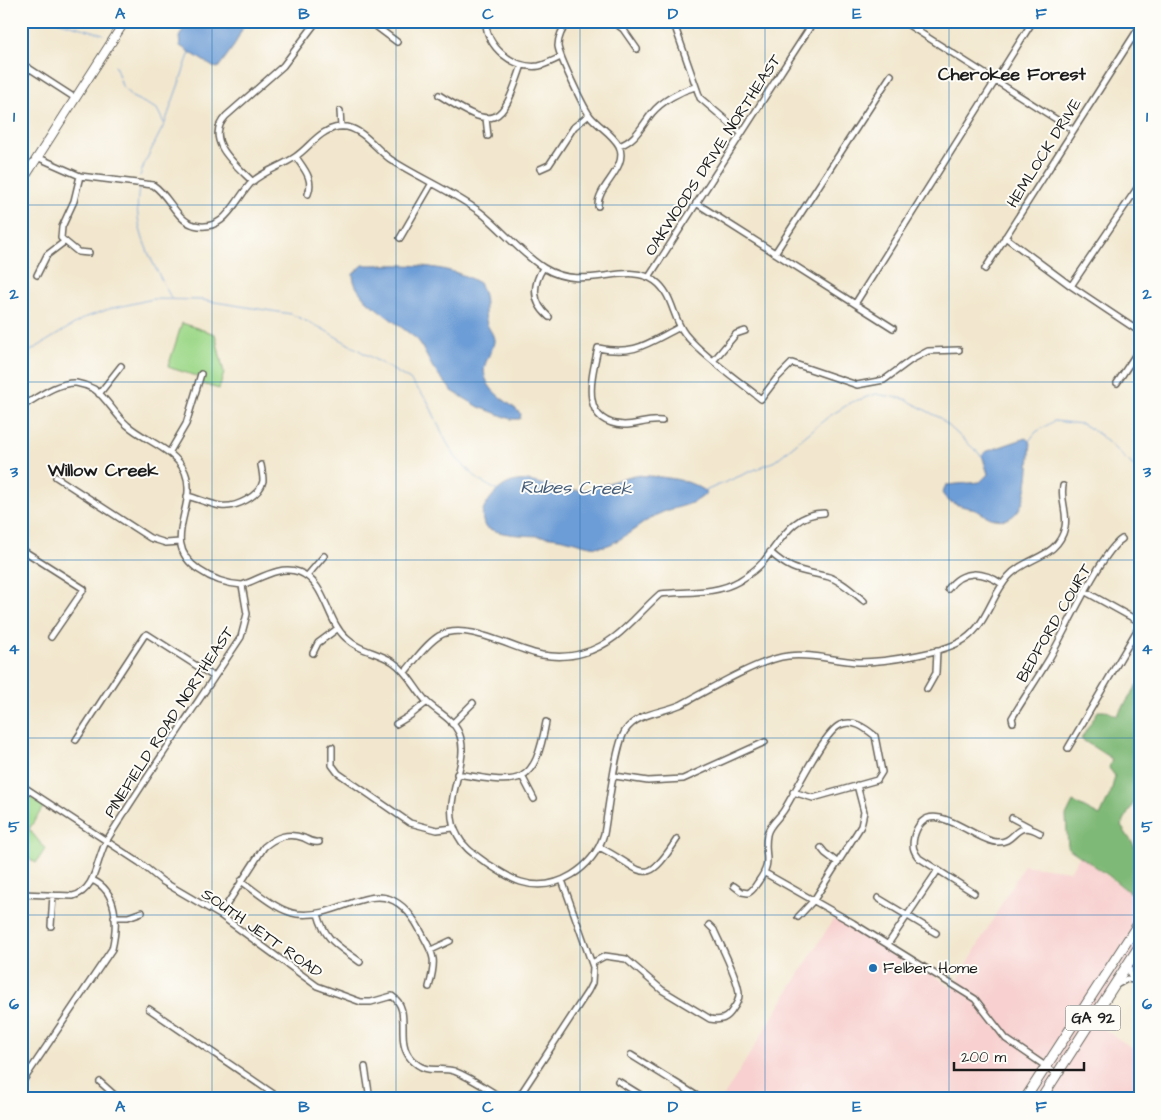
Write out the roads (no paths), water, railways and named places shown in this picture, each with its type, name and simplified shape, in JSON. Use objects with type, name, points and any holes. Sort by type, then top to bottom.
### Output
[{"type":"main road","name":"GA 92","points":[[1025,1099],[1140,921]]},
{"type":"main road","name":"GA 92","points":[[1041,1099],[1140,946]]},
{"type":"street","points":[[21,183],[126,21]]},
{"type":"street","points":[[252,182],[221,147],[217,137],[220,124],[226,116],[288,60],[317,21]]},
{"type":"street","points":[[369,21],[397,42]]},
{"type":"street","points":[[486,21],[487,33],[494,47],[522,64],[539,66],[561,57]]},
{"type":"street","points":[[568,21],[559,38],[561,57],[589,115],[619,146],[618,164],[600,194],[598,206]]},
{"type":"street","points":[[612,21],[623,29],[638,49]]},
{"type":"street","points":[[673,21],[702,101],[741,133]]},
{"type":"street","name":"OAKWOODS DRIVE NORTHEAST","points":[[649,277],[814,21]]},
{"type":"street","points":[[902,21],[1073,130]]},
{"type":"street","points":[[918,31],[924,21]]},
{"type":"street","points":[[855,304],[1033,21]]},
{"type":"street","name":"HEMLOCK DRIVE","points":[[984,269],[1140,26]]},
{"type":"street","points":[[21,63],[75,98]]},
{"type":"street","points":[[439,96],[468,114],[486,118],[500,113],[507,106],[522,64]]},
{"type":"street","points":[[21,81],[29,68]]},
{"type":"street","points":[[775,253],[890,75]]},
{"type":"street","points":[[619,146],[634,138],[653,112],[663,103],[695,86]]},
{"type":"street","points":[[340,111],[341,127]]},
{"type":"street","points":[[540,169],[549,164],[574,127],[589,115]]},
{"type":"street","points":[[486,118],[488,136]]},
{"type":"street","points":[[37,157],[80,176],[153,185],[186,221],[202,226],[214,224],[227,216],[252,182],[296,157],[324,132],[341,127],[360,132],[389,158],[481,213],[544,268],[574,278],[593,278],[631,272],[649,277],[667,292],[680,327],[691,340],[761,399],[777,378],[792,363],[857,385],[884,380],[910,360],[928,351],[959,350]]},
{"type":"street","points":[[296,157],[310,179],[311,186],[308,194]]},
{"type":"street","points":[[80,176],[74,201],[61,233],[64,242],[78,252],[89,253]]},
{"type":"street","points":[[400,238],[432,183]]},
{"type":"street","points":[[1071,286],[1140,184]]},
{"type":"street","points":[[696,203],[893,328]]},
{"type":"street","points":[[1005,237],[1071,286],[1140,332]]},
{"type":"street","points":[[37,275],[47,255],[64,242]]},
{"type":"street","points":[[544,268],[536,281],[534,294],[539,306],[549,317]]},
{"type":"street","points":[[662,420],[652,419],[625,425],[610,421],[594,406],[590,396],[590,384],[598,348],[619,352],[630,351],[680,327]]},
{"type":"street","points":[[714,360],[736,334],[745,331]]},
{"type":"street","points":[[1117,382],[1140,348]]},
{"type":"street","points":[[99,394],[120,366]]},
{"type":"street","points":[[170,453],[186,424],[201,374]]},
{"type":"street","points":[[21,407],[67,383],[84,384],[99,394],[130,428],[170,453],[179,463],[185,473],[187,496],[180,542],[184,554],[198,569],[222,582],[242,585],[284,569],[307,576],[318,588],[337,629],[356,646],[389,660],[405,672],[427,702],[458,731],[462,746],[451,805],[453,828],[468,850],[510,878],[538,885],[562,880],[587,864],[600,847],[615,776],[618,747],[625,731],[630,725],[644,716],[674,708],[766,662],[788,656],[807,655],[858,662],[877,661],[936,650],[956,644],[974,631],[982,621],[1002,584],[1018,568],[1046,555],[1060,541],[1066,516],[1063,486]]},
{"type":"street","points":[[187,496],[221,506],[243,501],[252,496],[261,486],[263,476],[261,465]]},
{"type":"street","points":[[56,477],[150,538],[166,544],[180,542]]},
{"type":"street","points":[[405,672],[439,636],[454,632],[464,631],[540,655],[572,656],[584,653],[610,642],[660,594],[707,592],[729,586],[757,568],[780,537],[797,523],[816,513],[824,513]]},
{"type":"street","name":"BEDFORD COURT","points":[[1013,722],[1012,718],[1049,660],[1104,561],[1117,542],[1122,539]]},
{"type":"street","points":[[21,549],[84,589],[51,637]]},
{"type":"street","points":[[770,552],[781,562],[798,572],[829,577],[837,581],[864,601]]},
{"type":"street","points":[[307,576],[324,556]]},
{"type":"street","points":[[948,590],[957,578],[965,575],[987,576],[1002,584]]},
{"type":"street","name":"PINEFIELD ROAD NORTHEAST","points":[[92,880],[98,858],[106,841],[241,637],[245,626],[246,608],[242,585]]},
{"type":"street","points":[[1068,748],[1140,624],[1086,592]]},
{"type":"street","points":[[313,653],[318,643],[337,629]]},
{"type":"street","points":[[76,740],[147,634],[214,678]]},
{"type":"street","points":[[927,689],[936,673],[936,650]]},
{"type":"street","points":[[396,724],[412,715],[427,702]]},
{"type":"street","points":[[452,724],[473,703]]},
{"type":"street","points":[[457,774],[507,781],[522,776],[538,757],[546,722]]},
{"type":"street","points":[[734,886],[742,892],[748,893],[765,873],[768,864],[767,834],[793,792],[835,728],[849,722],[865,728],[875,736],[880,753],[881,776],[877,780],[813,798],[793,792]]},
{"type":"street","points":[[615,776],[648,781],[683,779],[765,742]]},
{"type":"street","points":[[332,749],[332,765],[338,773],[410,823],[436,830],[453,828]]},
{"type":"street","points":[[522,776],[534,799]]},
{"type":"street","name":"SOUTH JETT ROAD","points":[[21,785],[140,863],[162,881],[220,915],[307,980],[325,991],[361,1002],[371,1002],[392,996],[401,1007],[402,1038],[411,1058],[431,1070],[454,1071],[504,1099]]},
{"type":"street","points":[[798,917],[814,900],[838,863],[863,818],[863,804],[858,785]]},
{"type":"street","points":[[974,893],[914,853],[912,845],[915,834],[926,820],[941,817],[948,819],[977,835],[996,842],[1004,840],[1022,828],[1028,827]]},
{"type":"street","points":[[1012,818],[1040,834]]},
{"type":"street","points":[[220,915],[264,847],[274,839],[283,835],[291,835],[314,843],[319,842]]},
{"type":"street","points":[[600,847],[634,868],[645,872],[658,867],[677,840]]},
{"type":"street","points":[[822,848],[825,854],[838,863]]},
{"type":"street","points":[[888,944],[938,870]]},
{"type":"street","points":[[765,873],[888,944],[975,998],[1006,1039],[1057,1074]]},
{"type":"street","points":[[21,894],[78,895],[85,890],[92,880],[104,886],[111,895],[114,917],[113,943],[109,954],[21,1084]]},
{"type":"street","points":[[516,1099],[521,1096],[588,991],[593,976],[592,963],[562,880]]},
{"type":"street","points":[[241,881],[277,906],[294,913],[318,914],[368,897],[394,900],[405,907],[414,918],[431,950],[434,964],[429,987]]},
{"type":"street","points":[[51,926],[53,895]]},
{"type":"street","points":[[878,898],[936,934]]},
{"type":"street","points":[[114,917],[128,918],[142,912]]},
{"type":"street","points":[[318,914],[322,927],[330,940],[360,962]]},
{"type":"street","points":[[592,963],[605,956],[626,959],[662,990],[710,1020],[720,1020],[731,1013],[736,1004],[739,996],[738,984],[714,930],[709,925]]},
{"type":"street","points":[[431,950],[450,941]]},
{"type":"street","points":[[1129,962],[1130,974],[1140,984]]},
{"type":"street","points":[[1112,987],[1127,979],[1134,980]]},
{"type":"street","points":[[149,1009],[281,1099]]},
{"type":"street","points":[[631,1056],[702,1099]]},
{"type":"street","points":[[21,1066],[30,1071]]},
{"type":"street","points":[[365,1066],[370,1099]]},
{"type":"street","points":[[618,1080],[647,1099]]},
{"type":"street","points":[[100,1082],[119,1099]]},
{"type":"water","points":[[188,21],[246,21],[234,46],[218,68],[213,67],[180,46],[179,37]]},
{"type":"water","points":[[363,265],[408,265],[437,268],[466,276],[479,283],[485,299],[487,324],[494,339],[493,347],[484,369],[486,379],[492,390],[521,414],[520,419],[511,419],[479,407],[452,391],[433,368],[418,340],[367,301],[359,292],[354,282],[353,274]]},
{"type":"water","points":[[1026,438],[1031,443],[1026,492],[1022,504],[1016,513],[1007,519],[995,519],[952,503],[942,493],[946,485],[980,482],[988,474],[982,455],[985,452]]},
{"type":"water","points":[[635,475],[663,477],[682,481],[707,492],[698,500],[656,515],[611,544],[599,547],[553,537],[494,531],[485,527],[483,523],[483,512],[487,502],[501,488],[511,482],[532,482],[566,490],[579,490],[593,488]]},
{"type":"waterway","points":[[57,21],[103,34]]},
{"type":"waterway","points":[[140,176],[165,123],[190,52]]},
{"type":"waterway","points":[[115,65],[122,86],[132,97],[157,109],[164,123]]},
{"type":"waterway","points":[[139,189],[137,204],[141,232],[151,259],[171,298]]},
{"type":"waterway","name":"Rubes Creek","points":[[21,357],[84,318],[109,309],[153,299],[202,300],[291,314],[321,328],[410,380],[427,400],[456,458],[480,481],[498,491]]},
{"type":"waterway","name":"Rubes Creek","points":[[705,491],[775,461],[828,417],[852,402],[876,394],[905,399],[940,418],[984,458]]},
{"type":"waterway","name":"Rubes Creek","points":[[1029,441],[1036,432],[1054,421],[1082,424],[1099,434],[1140,472]]},
{"type":"place","name":"Felber Home","points":[[873,968]]},
{"type":"district","name":"Cherokee Forest","points":[[1012,74]]},
{"type":"district","name":"Willow Creek","points":[[103,470]]}]
